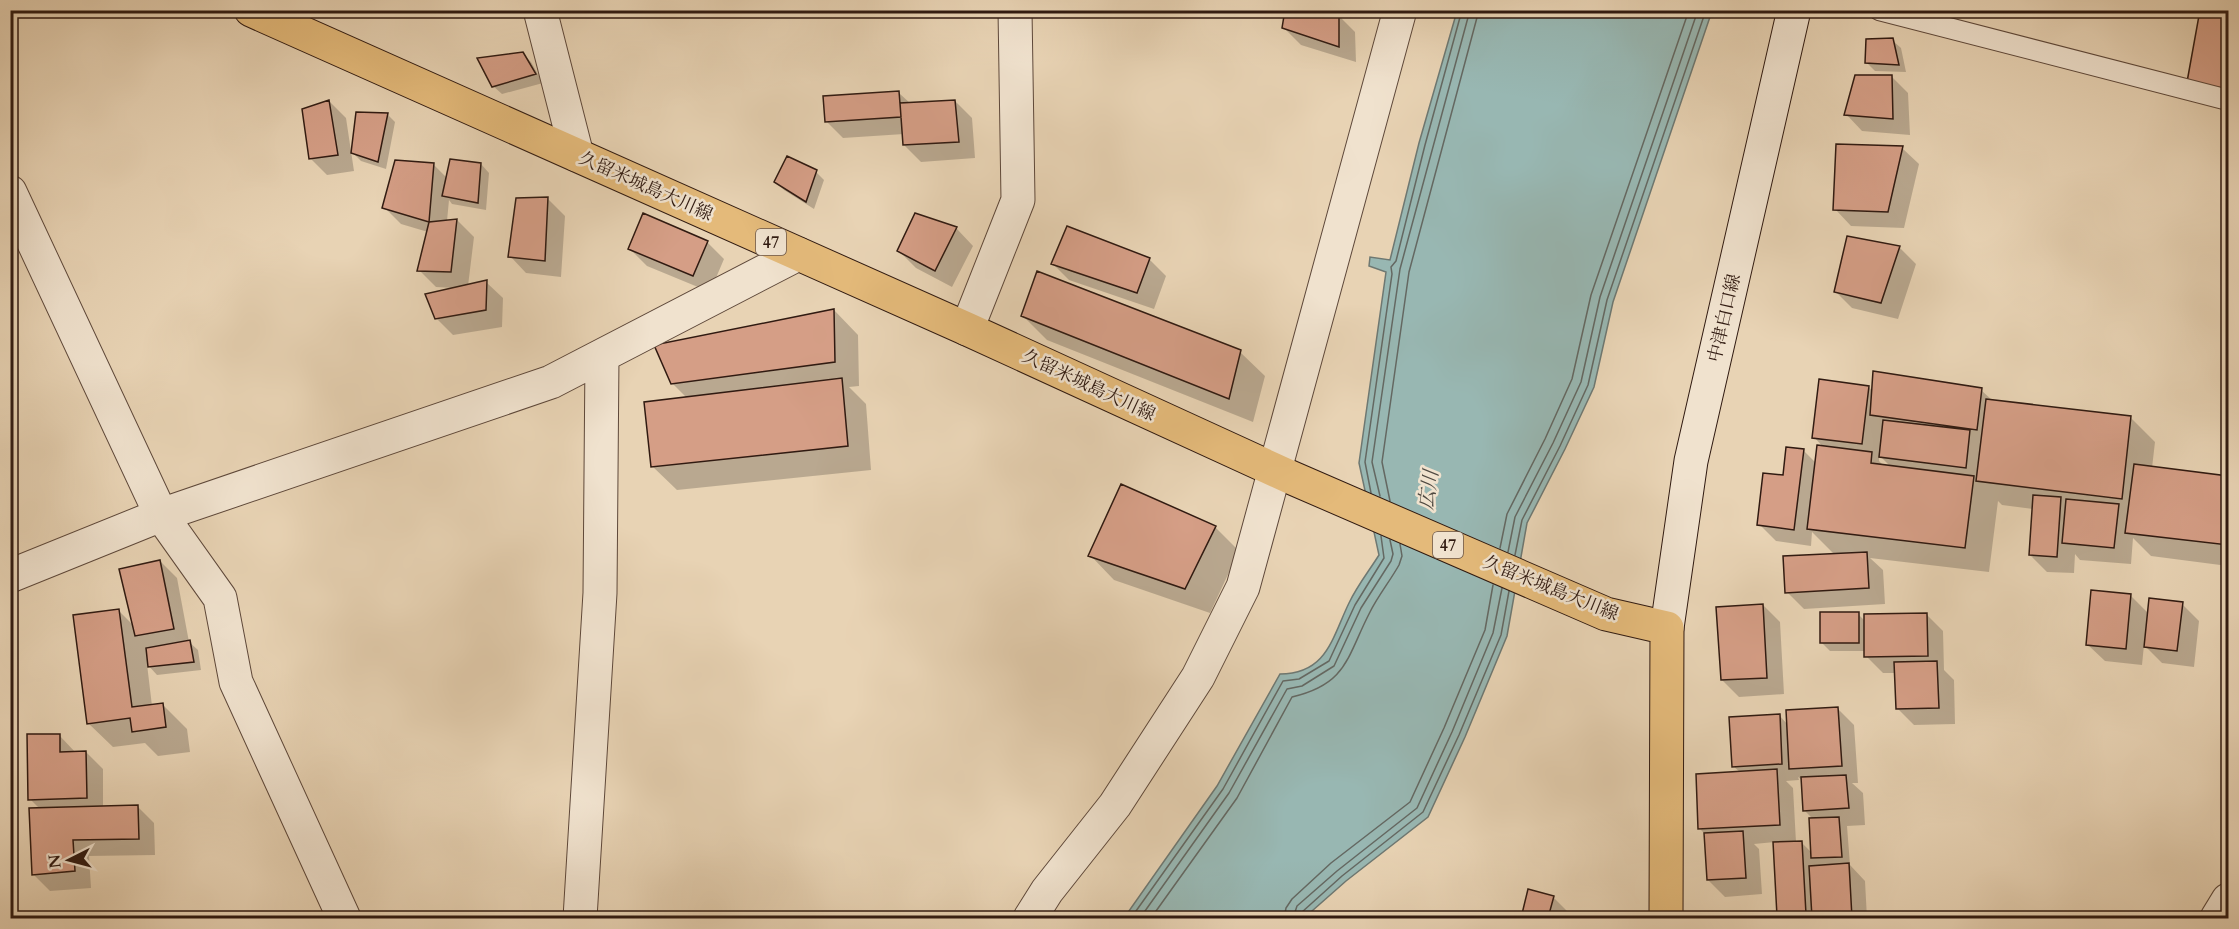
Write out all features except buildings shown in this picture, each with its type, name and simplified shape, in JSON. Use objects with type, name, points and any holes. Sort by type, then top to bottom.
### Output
[{"type":"main road","name":"久留米城島大川線","points":[[251,10],[968,329],[1282,474],[1606,614],[1667,628]]},
{"type":"main road","points":[[1666,918],[1667,628]]},
{"type":"street","points":[[540,10],[577,155]]},
{"type":"street","points":[[968,329],[1018,200],[1015,10]]},
{"type":"street","points":[[1030,918],[1047,891],[1115,805],[1198,677],[1243,587],[1282,474],[1400,10]]},
{"type":"street","name":"中津白口線","points":[[1667,628],[1691,461],[1794,10]]},
{"type":"street","points":[[10,192],[161,514],[220,598],[236,682],[345,918]]},
{"type":"street","points":[[10,576],[161,514],[551,382],[798,254]]},
{"type":"street","points":[[580,918],[600,593],[602,356]]},
{"type":"street","points":[[2217,918],[2229,900]]},
{"type":"lane","points":[[1879,10],[2229,100]]},
{"type":"water","name":"広川","points":[[1457,11],[1712,11],[1613,302],[1594,387],[1527,523],[1507,636],[1465,737],[1428,817],[1346,881],[1304,918],[1124,918],[1217,786],[1280,674],[1308,668],[1326,652],[1352,597],[1379,555],[1359,463],[1386,272],[1369,266],[1370,257],[1390,260],[1419,143]]}]
